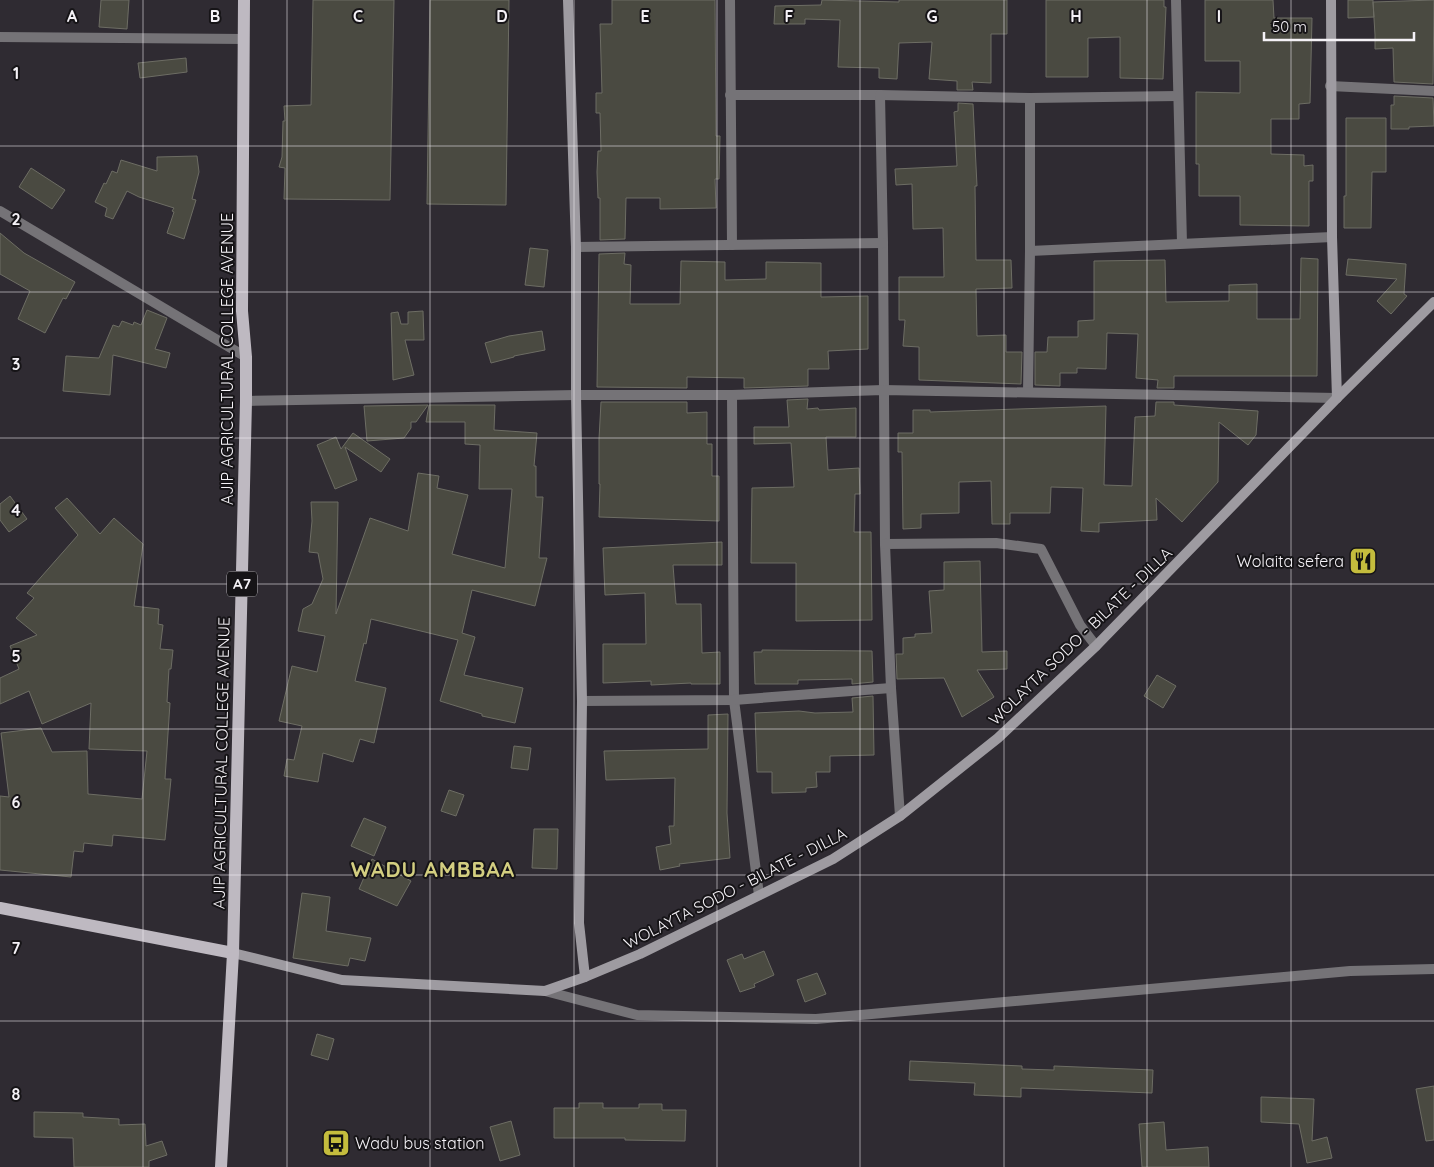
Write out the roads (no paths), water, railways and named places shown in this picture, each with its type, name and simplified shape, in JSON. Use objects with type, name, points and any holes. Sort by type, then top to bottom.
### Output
[{"type":"main road","name":"AJIP AGRICULTURAL COLLEGE AVENUE","points":[[221,1167],[233,953],[246,401],[246,357],[242,311],[244,0]]},
{"type":"main road","points":[[568,0],[576,246],[576,395],[582,701],[579,923],[585,977]]},
{"type":"main road","points":[[1331,0],[1332,237],[1337,398]]},
{"type":"main road","name":"WOLAYTA SODO - BILATE - DILLA","points":[[233,953],[342,980],[545,990],[585,977],[640,954],[833,859],[900,816],[998,738],[1096,646],[1337,398],[1434,302]]},
{"type":"main road","points":[[0,908],[233,953]]},
{"type":"street","points":[[730,0],[732,244]]},
{"type":"street","points":[[1176,0],[1182,242]]},
{"type":"street","points":[[0,37],[244,40]]},
{"type":"street","points":[[1330,86],[1434,91]]},
{"type":"street","points":[[730,95],[1030,98],[1178,96]]},
{"type":"street","points":[[880,95],[883,243],[884,544],[900,816]]},
{"type":"street","points":[[1028,392],[1030,98]]},
{"type":"street","points":[[0,211],[246,357]]},
{"type":"street","points":[[1030,251],[1182,242],[1332,237]]},
{"type":"street","points":[[576,246],[883,243]]},
{"type":"street","points":[[246,401],[576,395],[732,395],[883,390],[1337,398]]},
{"type":"street","points":[[732,395],[734,700],[758,895]]},
{"type":"street","points":[[884,544],[996,543],[1041,549],[1080,625],[1096,646]]},
{"type":"street","points":[[582,701],[734,700],[891,688]]},
{"type":"street","points":[[545,990],[637,1015],[816,1019],[1350,971],[1434,969]]},
{"type":"place","name":"Wolaita sefera","points":[[1363,561]]},
{"type":"place","name":"Wadu bus station","points":[[336,1143]]},
{"type":"district","name":"WADU AMBBAA","points":[[433,870]]}]
